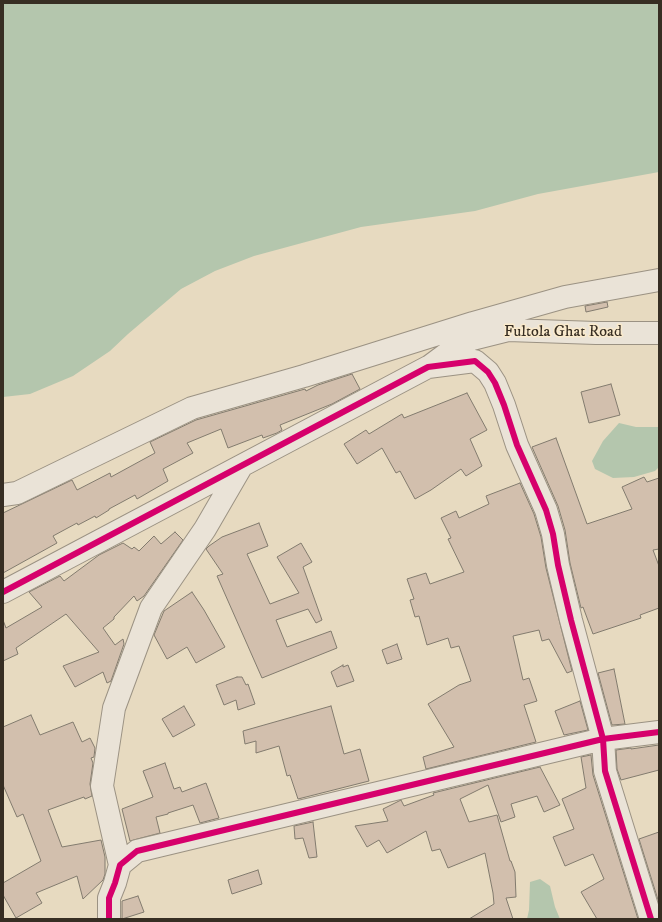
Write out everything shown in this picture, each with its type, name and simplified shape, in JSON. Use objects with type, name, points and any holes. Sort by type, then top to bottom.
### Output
[{"type":"street","points":[[3,495],[17,493],[192,408],[304,376],[565,296],[659,280]]},
{"type":"street","name":"Fultola Ghat Road","points":[[428,367],[453,349],[472,339],[508,330],[596,333],[659,333]]},
{"type":"street","points":[[3,592],[428,367],[475,361],[488,372],[495,383],[504,404],[517,445],[546,510],[554,534],[558,565],[571,620],[603,739],[605,771],[651,919]]},
{"type":"street","points":[[109,919],[109,898],[120,865],[102,786],[114,708],[151,608],[205,529],[241,467]]},
{"type":"street","points":[[120,865],[137,851],[603,739],[659,732]]},
{"type":"shaded area","points":[[3,3],[659,3],[659,172],[538,194],[475,211],[361,227],[254,256],[215,271],[181,289],[110,351],[73,376],[30,394],[3,397]]},
{"type":"shaded area","points":[[619,423],[636,427],[659,427],[659,467],[655,471],[634,477],[613,478],[595,469],[592,461],[603,441]]},
{"type":"shaded area","points":[[540,879],[550,886],[555,907],[560,919],[527,919],[529,910],[530,882]]},
{"type":"building","points":[[607,302],[608,307],[586,312],[585,306]]},
{"type":"building","points":[[352,374],[360,389],[332,404],[280,425],[282,430],[277,433],[263,438],[262,435],[228,448],[221,429],[187,443],[193,453],[163,469],[168,481],[137,499],[135,495],[96,518],[95,516],[78,525],[77,523],[53,536],[57,543],[3,573],[3,513],[72,480],[77,490],[110,473],[111,477],[155,453],[150,442],[196,420],[305,389],[306,391],[318,385]]},
{"type":"building","points":[[611,384],[620,415],[589,423],[581,392]]},
{"type":"building","points":[[467,393],[487,430],[470,439],[482,466],[466,476],[461,469],[431,490],[415,499],[400,471],[396,473],[382,448],[357,464],[344,444],[366,430],[369,434],[402,414],[404,418]]},
{"type":"building","points":[[556,438],[587,524],[632,509],[622,487],[644,477],[647,482],[659,478],[659,549],[653,550],[659,566],[659,608],[640,615],[641,618],[593,634],[583,607],[581,608],[570,563],[565,530],[558,506],[532,447]]},
{"type":"building","points":[[520,483],[534,514],[541,537],[546,568],[572,671],[567,673],[549,639],[542,641],[539,630],[513,636],[523,680],[529,678],[537,701],[524,705],[536,742],[426,769],[423,757],[454,747],[428,704],[459,685],[471,681],[459,646],[451,648],[448,638],[427,645],[419,616],[415,617],[410,600],[414,599],[407,579],[426,573],[430,584],[464,572],[448,539],[451,538],[441,518],[456,511],[459,518],[489,504],[486,496]]},
{"type":"building","points":[[259,523],[268,546],[247,554],[270,604],[299,593],[277,557],[301,543],[312,562],[303,567],[322,620],[316,623],[308,609],[276,620],[287,647],[331,631],[337,648],[262,678],[217,576],[223,574],[206,549],[222,537]]},
{"type":"building","points":[[175,532],[183,540],[144,596],[137,601],[134,596],[114,617],[114,619],[103,628],[115,645],[123,639],[124,644],[111,681],[107,683],[103,672],[75,687],[63,666],[99,652],[66,614],[16,648],[18,654],[3,661],[3,620],[6,628],[42,607],[29,592],[60,576],[64,581],[99,555],[123,543],[132,549],[134,547],[139,551],[154,536],[161,544]]},
{"type":"building","points":[[192,592],[225,647],[196,663],[187,647],[167,659],[154,635],[164,611]]},
{"type":"building","points":[[397,644],[402,659],[387,664],[382,650]]},
{"type":"building","points":[[343,665],[343,667],[348,665],[354,681],[337,687],[331,672]]},
{"type":"building","points":[[614,669],[625,724],[612,725],[598,673]]},
{"type":"building","points":[[237,677],[242,677],[246,685],[248,684],[255,704],[238,710],[236,700],[224,705],[216,685]]},
{"type":"building","points":[[580,701],[588,730],[564,735],[555,711]]},
{"type":"building","points":[[184,706],[195,725],[173,737],[162,719]]},
{"type":"building","points":[[331,706],[344,754],[360,749],[369,781],[298,799],[290,775],[287,776],[279,746],[256,753],[256,741],[245,744],[243,731]]},
{"type":"building","points":[[31,715],[40,735],[73,722],[82,742],[90,738],[95,748],[94,757],[91,758],[93,763],[90,784],[92,796],[85,799],[84,797],[48,810],[62,847],[101,840],[105,857],[105,874],[103,880],[83,899],[77,876],[36,893],[42,903],[16,918],[3,895],[3,883],[41,861],[23,814],[17,817],[3,785],[3,727]]},
{"type":"building","points":[[659,745],[659,770],[621,780],[617,769],[616,750]]},
{"type":"building","points":[[591,755],[593,775],[638,919],[597,919],[581,892],[604,879],[593,854],[565,866],[553,837],[574,829],[562,799],[586,788],[581,757]]},
{"type":"building","points":[[165,763],[174,789],[180,787],[182,792],[206,783],[219,818],[200,823],[193,805],[156,817],[160,833],[130,841],[122,809],[153,797],[143,771]]},
{"type":"building","points":[[540,767],[560,805],[544,812],[537,796],[511,804],[515,817],[501,822],[488,785],[460,799],[469,822],[497,815],[510,861],[515,872],[516,897],[506,898],[513,919],[469,919],[494,904],[485,853],[448,868],[440,849],[432,851],[426,831],[387,853],[379,840],[367,847],[355,826],[388,821],[383,809],[401,800],[404,806],[434,795],[433,793]]},
{"type":"building","points":[[313,822],[317,857],[309,858],[303,838],[295,839],[294,826]]},
{"type":"building","points":[[659,832],[659,903],[639,839]]},
{"type":"building","points":[[258,870],[262,884],[232,894],[228,880]]},
{"type":"building","points":[[138,896],[144,912],[122,919],[122,901]]},
{"type":"cycle path","points":[[3,592],[428,367],[475,361],[488,372],[495,383],[517,445],[546,510],[553,534],[558,565],[571,620],[603,739],[605,771],[651,919]]},
{"type":"cycle path","points":[[109,919],[109,898],[120,865],[137,851],[603,739],[659,732]]}]
